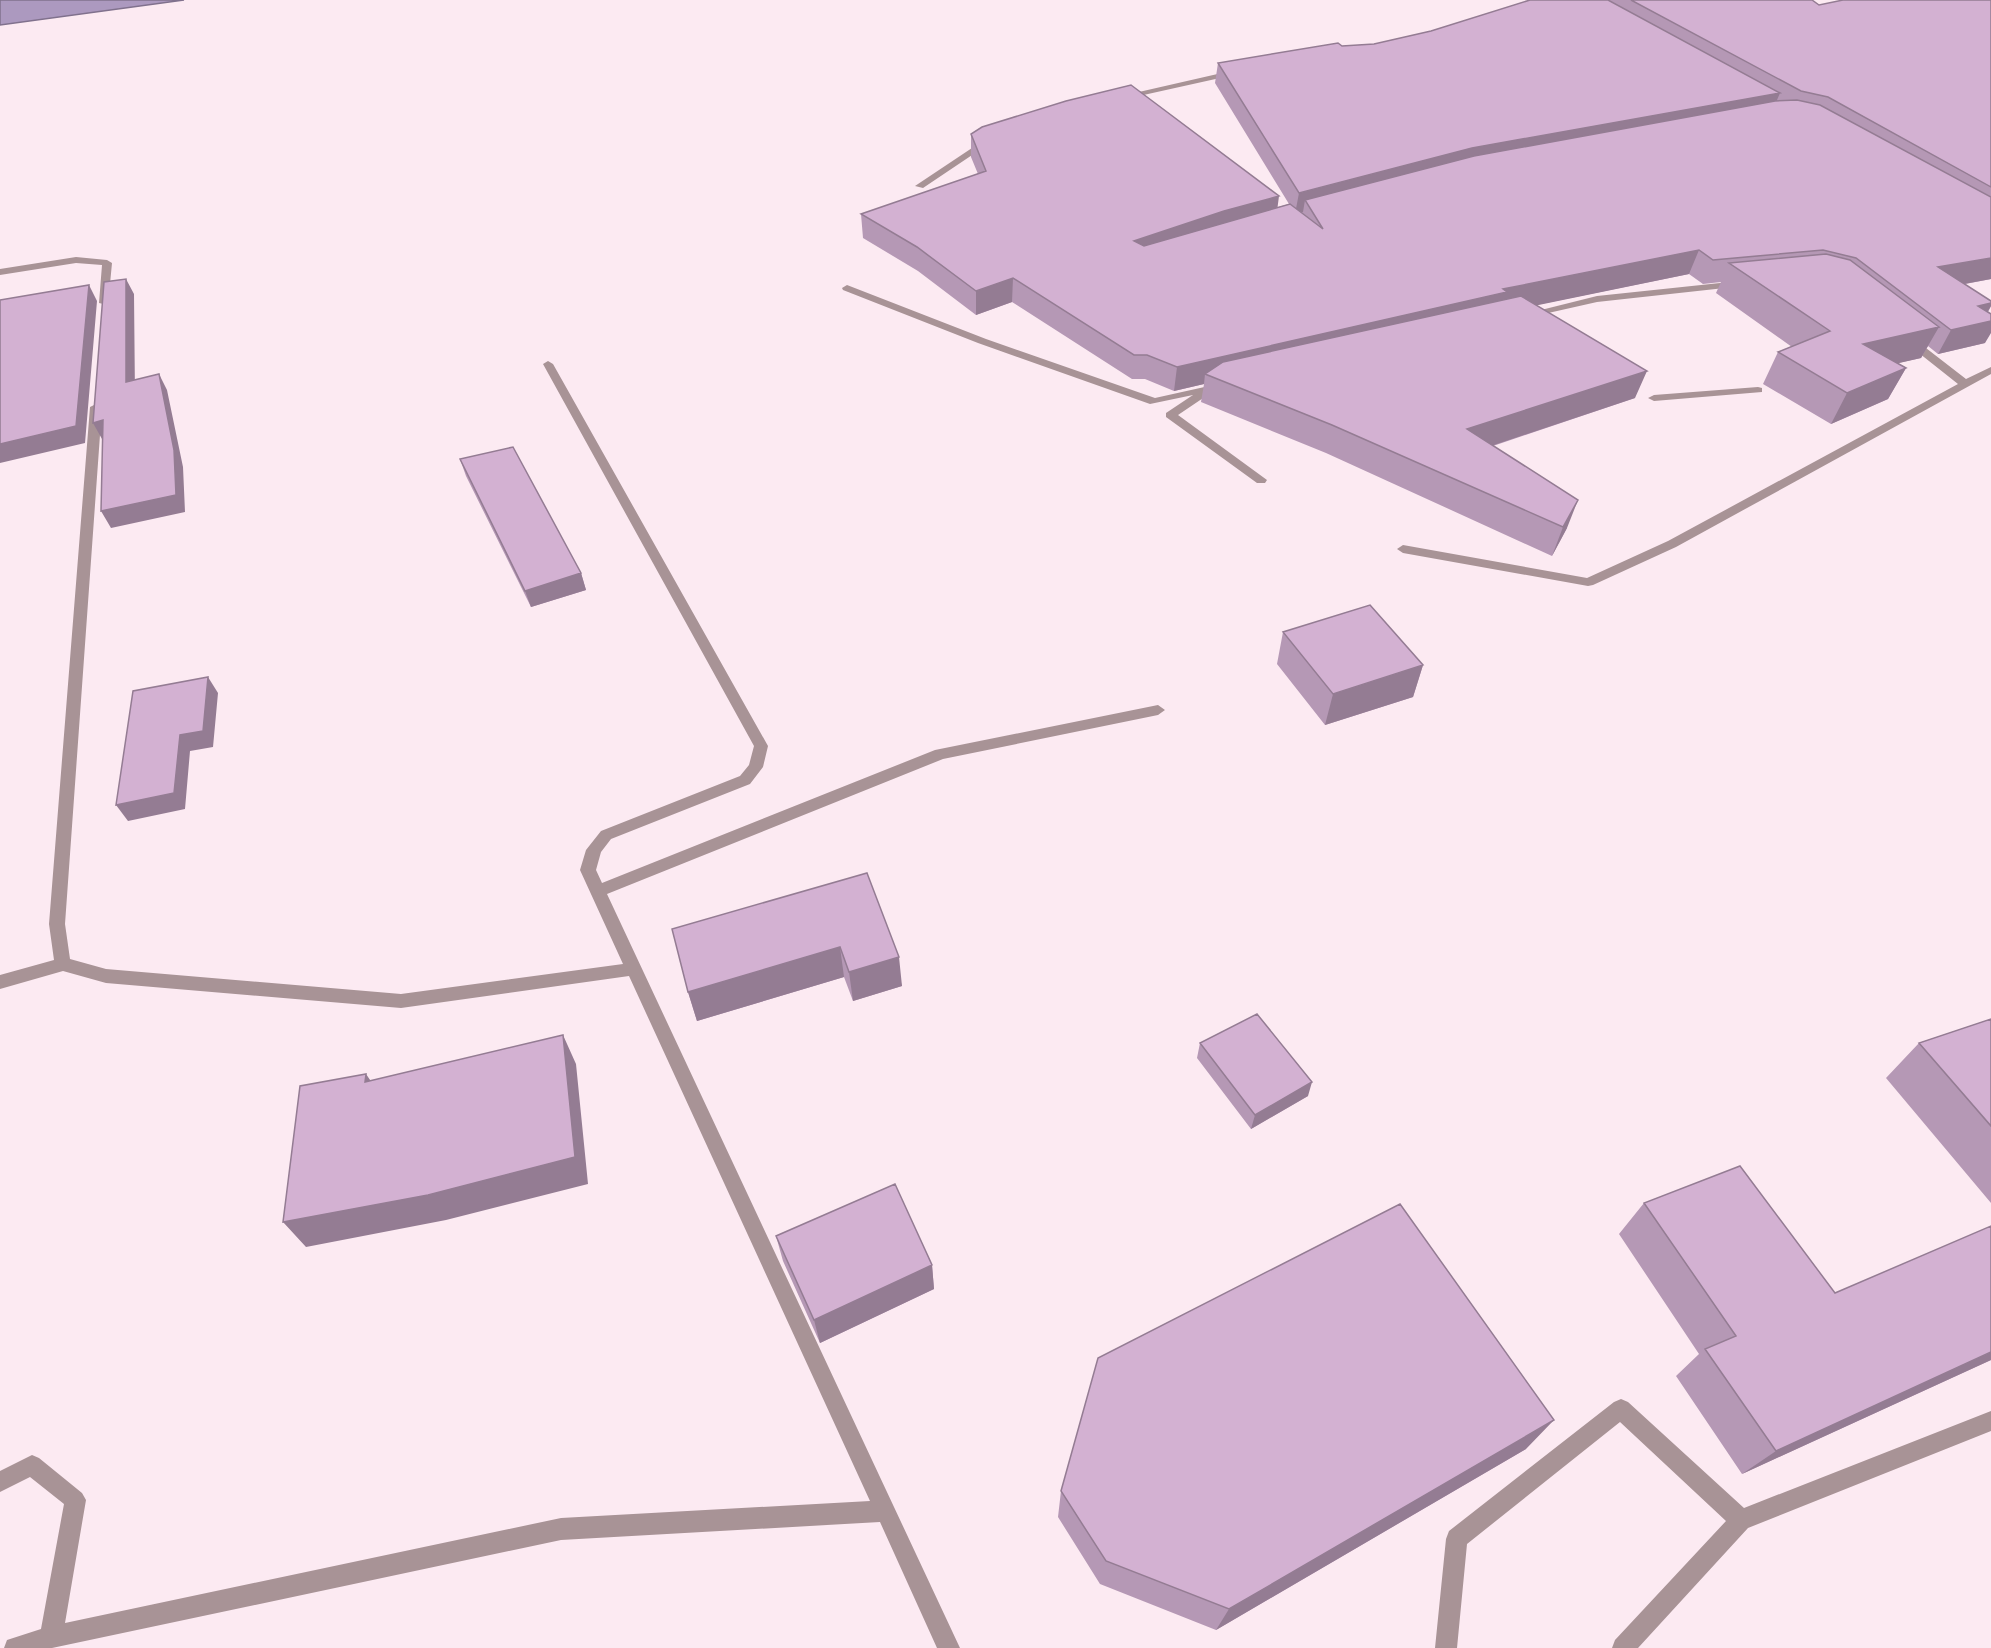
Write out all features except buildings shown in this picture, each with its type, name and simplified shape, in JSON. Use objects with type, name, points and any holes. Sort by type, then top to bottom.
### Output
[{"type":"street","points":[[1116,99],[1243,71]]},
{"type":"street","points":[[920,186],[992,139]]},
{"type":"street","points":[[0,272],[75,260],[107,263],[102,322]]},
{"type":"street","points":[[1516,317],[1597,299],[1755,283]]},
{"type":"street","points":[[847,288],[982,341],[1154,402],[1220,385],[1170,415],[1261,480]]},
{"type":"street","points":[[1903,335],[1965,384]]},
{"type":"street","points":[[548,364],[760,746],[756,767],[745,780],[606,835],[594,850],[588,870],[949,1648]]},
{"type":"street","points":[[1403,549],[1588,582],[1672,544],[1991,370]]},
{"type":"street","points":[[1654,398],[1758,390]]},
{"type":"street","points":[[63,964],[57,924],[97,393]]},
{"type":"street","points":[[598,891],[940,754],[1158,710]]},
{"type":"street","points":[[0,982],[63,964],[106,976],[401,1001],[634,969]]},
{"type":"street","points":[[1446,1648],[1457,1539],[1621,1409],[1741,1520]]},
{"type":"street","points":[[1623,1648],[1741,1520],[1991,1421]]},
{"type":"street","points":[[0,1482],[32,1466],[75,1500],[51,1638]]},
{"type":"street","points":[[15,1648],[51,1638],[561,1529],[885,1511]]},
{"type":"shaded area","points":[[0,0],[184,0],[0,25]]}]
